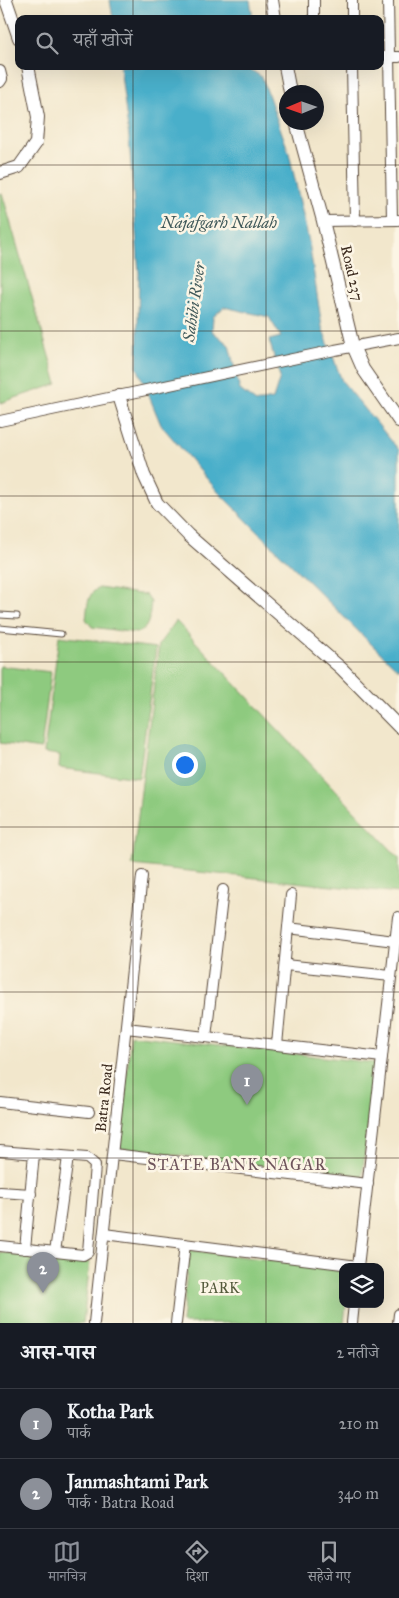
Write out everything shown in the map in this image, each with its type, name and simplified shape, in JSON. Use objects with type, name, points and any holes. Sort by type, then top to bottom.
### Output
[{"type":"street","points":[[6,0],[15,26]]},
{"type":"street","points":[[272,0],[274,15]]},
{"type":"street","points":[[314,0],[314,15]]},
{"type":"street","points":[[352,0],[352,15]]},
{"type":"street","points":[[323,221],[396,220],[388,0]]},
{"type":"street","points":[[0,173],[19,167],[36,143],[38,117],[29,70]]},
{"type":"street","points":[[285,70],[288,85]]},
{"type":"street","points":[[352,70],[355,221]]},
{"type":"street","points":[[0,71],[2,79],[0,82]]},
{"type":"street","name":"Road 237","points":[[298,130],[323,221],[353,346],[363,369],[399,421]]},
{"type":"street","points":[[0,421],[353,346],[399,338]]},
{"type":"street","points":[[118,396],[144,475],[158,503],[188,535],[342,669],[399,727]]},
{"type":"street","name":"Batra Road","points":[[94,1323],[142,876]]},
{"type":"street","points":[[206,1037],[223,890]]},
{"type":"street","points":[[277,1045],[291,895]]},
{"type":"street","points":[[358,1263],[398,917]]},
{"type":"street","points":[[288,928],[395,941]]},
{"type":"street","points":[[285,965],[391,976]]},
{"type":"street","points":[[126,1028],[382,1057]]},
{"type":"street","points":[[0,1102],[89,1112]]},
{"type":"street","points":[[0,1150],[87,1158],[95,1165],[88,1252],[83,1255],[0,1246]]},
{"type":"street","points":[[25,1249],[34,1154]]},
{"type":"street","points":[[113,1154],[368,1184]]},
{"type":"street","points":[[55,1252],[68,1157]]},
{"type":"street","points":[[0,1192],[31,1194]]},
{"type":"street","points":[[104,1234],[339,1264]]},
{"type":"street","points":[[176,1323],[185,1244]]},
{"type":"street","points":[[352,1323],[354,1308]]},
{"type":"street","points":[[398,1323],[399,1314]]},
{"type":"lane","points":[[0,615],[17,616]]},
{"type":"lane","points":[[0,628],[61,634]]},
{"type":"green space","points":[[2,193],[57,384],[0,403],[0,194]]},
{"type":"green space","points":[[99,588],[146,595],[151,602],[147,625],[136,633],[92,627],[86,619],[88,606],[90,597]]},
{"type":"green space","points":[[176,621],[399,858],[399,893],[132,865],[159,644]]},
{"type":"green space","points":[[59,636],[156,648],[139,778],[59,768],[60,755],[44,753]]},
{"type":"green space","points":[[0,666],[51,672],[41,749],[0,743]]},
{"type":"green space","points":[[131,1035],[375,1063],[362,1178],[119,1148]]},
{"type":"green space","name":"PARK","points":[[189,1250],[339,1269],[339,1308],[346,1308],[344,1323],[182,1323]]},
{"type":"green space","points":[[0,1252],[90,1262],[83,1323],[0,1323]]},
{"type":"water","points":[[110,0],[250,0],[252,15],[112,15]]},
{"type":"water","points":[[120,70],[251,70],[262,77],[279,125],[279,130],[281,130],[289,153],[309,242],[322,327],[342,381],[399,450],[399,670],[220,494],[161,425],[137,367],[139,273],[129,138]],"holes":[[[224,307],[269,317],[281,337],[269,340],[280,377],[273,399],[256,402],[240,390],[229,345],[212,331],[213,317]]]},
{"type":"place","name":"Kotha Park","points":[[247,1105]]},
{"type":"place","name":"Janmashtami Park","points":[[43,1293]]},
{"type":"district","name":"STATE BANK NAGAR","points":[[237,1164]]},
{"type":"water label","name":"Najafgarh Nallah","points":[[219,222]]},
{"type":"water label","name":"Sahibi River","points":[[194,302]]}]
